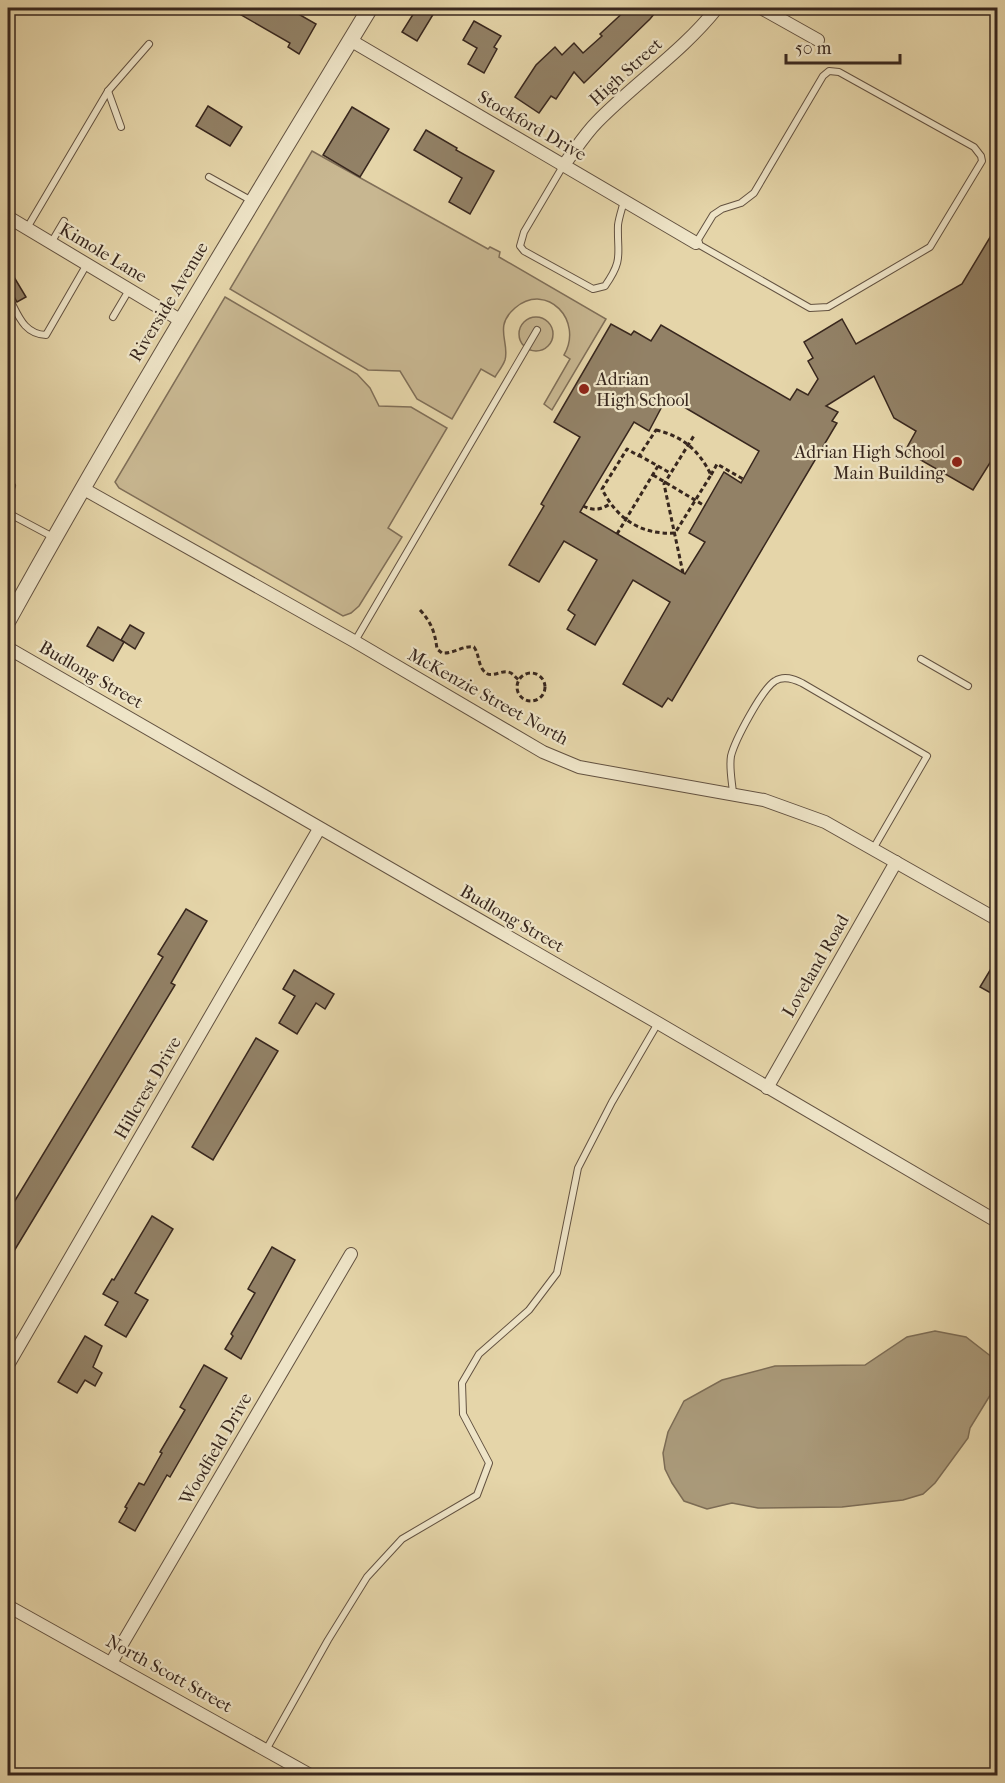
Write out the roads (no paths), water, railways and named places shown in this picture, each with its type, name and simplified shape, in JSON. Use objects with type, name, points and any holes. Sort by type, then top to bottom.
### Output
[{"type":"street","name":"Riverside Avenue","points":[[8,621],[180,320],[370,8]]},
{"type":"street","name":"High Street","points":[[563,166],[596,123],[661,66],[717,8]]},
{"type":"street","points":[[761,8],[818,40]]},
{"type":"street","name":"Stockford Drive","points":[[350,40],[696,243]]},
{"type":"street","name":"Kimole Lane","points":[[9,222],[27,228],[180,320]]},
{"type":"street","name":"McKenzie Street North","points":[[82,488],[354,641],[543,752],[579,767],[661,783],[733,793],[798,811],[825,822],[994,918]]},
{"type":"street","name":"Budlong Street","points":[[8,648],[998,1222]]},
{"type":"street","name":"Hillcrest Drive","points":[[8,1365],[319,830]]},
{"type":"street","name":"Loveland Road","points":[[767,1088],[896,862]]},
{"type":"street","points":[[994,918],[998,904]]},
{"type":"street","name":"Woodfield Drive","points":[[111,1663],[351,1254]]},
{"type":"street","name":"North Scott Street","points":[[8,1606],[312,1776]]},
{"type":"lane","points":[[27,228],[108,91],[149,44]]},
{"type":"lane","points":[[830,71],[839,72],[974,147],[981,156],[982,161],[930,248],[828,307],[810,308],[696,243],[713,215],[722,209],[741,203],[754,193],[823,76],[830,71]]},
{"type":"lane","points":[[108,91],[121,127]]},
{"type":"lane","points":[[563,166],[524,232],[520,246],[524,251],[593,289],[605,286],[618,264],[620,254],[618,226],[624,201]]},
{"type":"lane","points":[[210,177],[252,201]]},
{"type":"lane","points":[[51,243],[64,221]]},
{"type":"lane","points":[[8,296],[27,329],[36,335],[46,335],[87,264]]},
{"type":"lane","points":[[113,317],[129,289]]},
{"type":"lane","points":[[354,641],[537,330]]},
{"type":"lane","points":[[8,496],[12,486]]},
{"type":"lane","points":[[8,513],[54,538]]},
{"type":"lane","points":[[921,659],[968,686]]},
{"type":"lane","points":[[733,793],[731,758],[736,739],[761,698],[774,681],[782,678],[802,682],[927,756],[873,849]]},
{"type":"lane","points":[[266,1750],[328,1640],[367,1577],[402,1539],[477,1495],[489,1463],[463,1414],[462,1383],[479,1354],[529,1310],[557,1273],[578,1168],[612,1102],[658,1023]]},
{"type":"place","name":"Adrian High School","points":[[584,389]]},
{"type":"place","name":"Adrian High School Main Building","points":[[957,462]]}]
